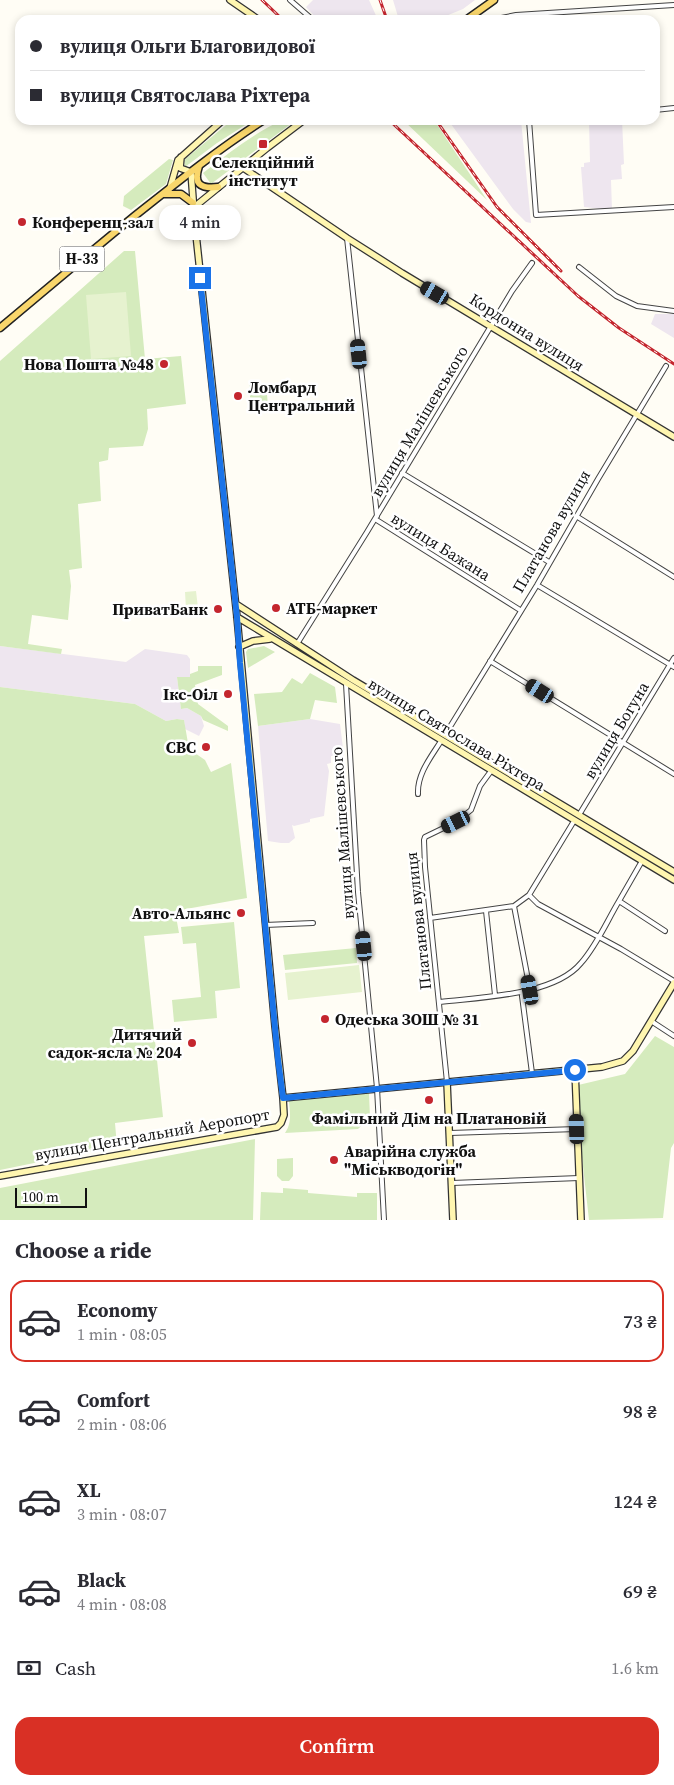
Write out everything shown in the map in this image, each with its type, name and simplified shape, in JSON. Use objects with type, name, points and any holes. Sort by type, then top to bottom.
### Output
[{"type":"main road","points":[[230,0],[252,15]]},
{"type":"main road","points":[[473,15],[494,0]]},
{"type":"main road","points":[[170,188],[180,157],[217,125]]},
{"type":"main road","name":"Н-33","points":[[0,328],[162,194],[257,125]]},
{"type":"main road","points":[[193,205],[297,125]]},
{"type":"main road","points":[[180,157],[180,168],[191,172],[237,617]]},
{"type":"main road","points":[[201,164],[197,177],[199,183],[204,187],[218,187]]},
{"type":"main road","name":"Кордонна вулиця","points":[[242,167],[347,238],[674,437]]},
{"type":"main road","points":[[162,194],[181,194],[193,205]]},
{"type":"main road","name":"вулиця Святослава Ріхтера","points":[[236,604],[296,644],[674,872]]},
{"type":"main road","name":"вулиця Святослава Ріхтера","points":[[237,617],[674,880]]},
{"type":"main road","name":"вулиця Центральний Аеропорт","points":[[0,1176],[277,1127],[281,1123],[284,1115],[283,1098],[265,926],[237,617]]},
{"type":"main road","points":[[239,647],[252,641],[273,640]]},
{"type":"main road","points":[[283,1098],[532,1073],[602,1068],[623,1061],[633,1051],[674,982]]},
{"type":"main road","points":[[575,1070],[581,1220]]},
{"type":"main road","name":"Платанова вулиця","points":[[447,1082],[453,1220]]},
{"type":"street","points":[[290,0],[307,15]]},
{"type":"street","points":[[552,15],[674,5]]},
{"type":"street","points":[[660,109],[674,108]]},
{"type":"street","points":[[529,125],[536,216],[674,207]]},
{"type":"street","points":[[347,238],[376,517]]},
{"type":"street","name":"вулиця Малішевського","points":[[296,644],[532,262]]},
{"type":"street","points":[[579,267],[616,296],[637,306],[674,312]]},
{"type":"street","name":"Платанова вулиця","points":[[445,735],[537,585],[666,366]]},
{"type":"street","points":[[402,473],[549,562]]},
{"type":"street","points":[[576,516],[674,577]]},
{"type":"street","name":"вулиця Бажана","points":[[376,517],[520,610]]},
{"type":"street","points":[[537,585],[672,666]]},
{"type":"street","name":"вулиця Богуна","points":[[579,815],[672,666],[674,658]]},
{"type":"street","points":[[490,661],[674,774]]},
{"type":"street","name":"вулиця Малішевського","points":[[346,684],[358,892],[377,1088],[384,1220]]},
{"type":"street","points":[[418,794],[421,776],[441,741]]},
{"type":"street","name":"Платанова вулиця","points":[[447,1082],[425,867],[425,837],[456,822],[471,810],[480,786],[491,771]]},
{"type":"street","points":[[430,918],[514,906],[529,895],[574,821]]},
{"type":"street","points":[[440,1002],[530,990],[562,980],[581,964],[642,861]]},
{"type":"street","points":[[529,895],[538,904],[598,936],[674,982]]},
{"type":"street","points":[[619,901],[665,931]]},
{"type":"street","points":[[514,906],[530,990]]},
{"type":"street","points":[[486,911],[495,995]]},
{"type":"street","points":[[265,926],[312,923]]},
{"type":"street","points":[[523,991],[522,996],[532,1073]]},
{"type":"street","points":[[651,1021],[674,1036]]},
{"type":"street","points":[[450,1133],[577,1129]]},
{"type":"street","points":[[452,1183],[579,1178]]},
{"type":"shaded area","points":[[313,0],[369,0],[376,15],[313,15],[306,7]]},
{"type":"shaded area","points":[[393,0],[475,0],[463,9],[448,15],[398,15]]},
{"type":"shaded area","points":[[452,125],[521,125],[531,223],[526,222],[513,209]]},
{"type":"shaded area","points":[[589,125],[622,125],[624,164],[621,165],[622,179],[611,180],[612,210],[584,207],[581,167],[584,167],[584,163],[590,162]]},
{"type":"shaded area","points":[[655,314],[674,314],[674,338],[651,324]]},
{"type":"shaded area","points":[[0,646],[126,662],[145,649],[187,655],[190,659],[190,677],[177,677],[181,709],[187,708],[201,716],[204,726],[199,736],[185,729],[184,720],[166,721],[135,704],[0,687]]},
{"type":"shaded area","points":[[310,719],[340,724],[344,756],[331,756],[331,763],[327,764],[329,771],[324,816],[310,819],[310,822],[292,825],[295,838],[289,843],[268,841],[258,726]]},
{"type":"green space","points":[[226,125],[245,125],[185,167],[184,160]]},
{"type":"green space","points":[[272,125],[289,125],[211,184],[203,173],[261,131]]},
{"type":"green space","points":[[408,125],[437,125],[487,200]]},
{"type":"green space","points":[[169,159],[173,160],[166,184],[131,210],[123,206],[124,196]]},
{"type":"green space","points":[[124,251],[135,251],[145,359],[181,356],[186,404],[147,409],[148,429],[143,446],[109,448],[108,460],[99,462],[101,501],[78,504],[82,568],[69,570],[71,586],[68,620],[32,615],[28,644],[62,649],[61,654],[0,646],[0,361]]},
{"type":"green space","points":[[126,292],[131,356],[91,359],[86,295]]},
{"type":"green space","points":[[266,383],[268,406],[251,408],[249,385]]},
{"type":"green space","points":[[196,591],[198,608],[186,609],[185,592]]},
{"type":"green space","points":[[264,646],[275,652],[248,668],[246,652],[248,649]]},
{"type":"green space","points":[[198,666],[222,666],[222,675],[195,685],[198,704],[228,726],[228,731],[203,720],[201,716],[187,708],[181,709],[177,677],[190,677],[190,674],[198,671]]},
{"type":"green space","points":[[310,673],[335,687],[337,703],[315,700],[310,719],[258,726],[254,694],[282,692],[292,678],[302,684]]},
{"type":"green space","points":[[0,687],[135,704],[166,721],[184,720],[189,749],[205,760],[211,772],[231,763],[247,898],[175,911],[179,933],[144,936],[163,1117],[115,1123],[117,1146],[0,1170]]},
{"type":"green space","points":[[234,922],[240,988],[215,991],[217,1018],[174,1022],[172,1000],[201,997],[196,943],[183,944],[181,927]]},
{"type":"green space","points":[[356,948],[357,963],[285,970],[283,955]]},
{"type":"green space","points":[[359,965],[362,992],[288,1000],[285,973]]},
{"type":"green space","points":[[655,1036],[674,1047],[674,1143],[671,1148],[663,1218],[589,1220],[574,1086],[625,1074]]},
{"type":"green space","points":[[369,1093],[370,1118],[358,1129],[285,1133],[290,1122],[289,1101]]},
{"type":"green space","points":[[255,1139],[253,1220],[0,1220],[0,1188]]},
{"type":"green space","points":[[293,1158],[293,1176],[289,1181],[282,1181],[277,1176],[277,1159]]},
{"type":"green space","points":[[283,1188],[308,1190],[308,1193],[357,1197],[357,1193],[377,1193],[377,1220],[260,1220],[261,1192],[283,1193]]},
{"type":"railway","points":[[262,0],[278,15]]},
{"type":"railway","points":[[380,0],[385,15]]},
{"type":"railway","points":[[394,125],[578,296],[619,328],[674,364]]},
{"type":"railway","points":[[440,125],[497,207],[561,271]]},
{"type":"place","name":"Селекційний інститут","points":[[263,144]]},
{"type":"place","name":"Конференц-зал","points":[[22,222]]},
{"type":"place","name":"Нова Пошта №48","points":[[164,364]]},
{"type":"place","name":"Ломбард Центральний","points":[[238,396]]},
{"type":"place","name":"АТБ-маркет","points":[[276,608]]},
{"type":"place","name":"ПриватБанк","points":[[218,609]]},
{"type":"place","name":"Ікс-Оіл","points":[[228,694]]},
{"type":"place","name":"СВС","points":[[206,747]]},
{"type":"place","name":"Авто-Альянс","points":[[241,913]]},
{"type":"place","name":"Одеська ЗОШ № 31","points":[[325,1019]]},
{"type":"place","name":"Дитячий садок-ясла № 204","points":[[192,1043]]},
{"type":"place","name":"Фамільний Дім на Платановій","points":[[429,1100]]},
{"type":"place","name":"Аварійна служба \"Міськводогін\"","points":[[334,1160]]},
{"type":"route","points":[[200,278],[237,617],[274,1026],[283,1098],[575,1070]]}]
